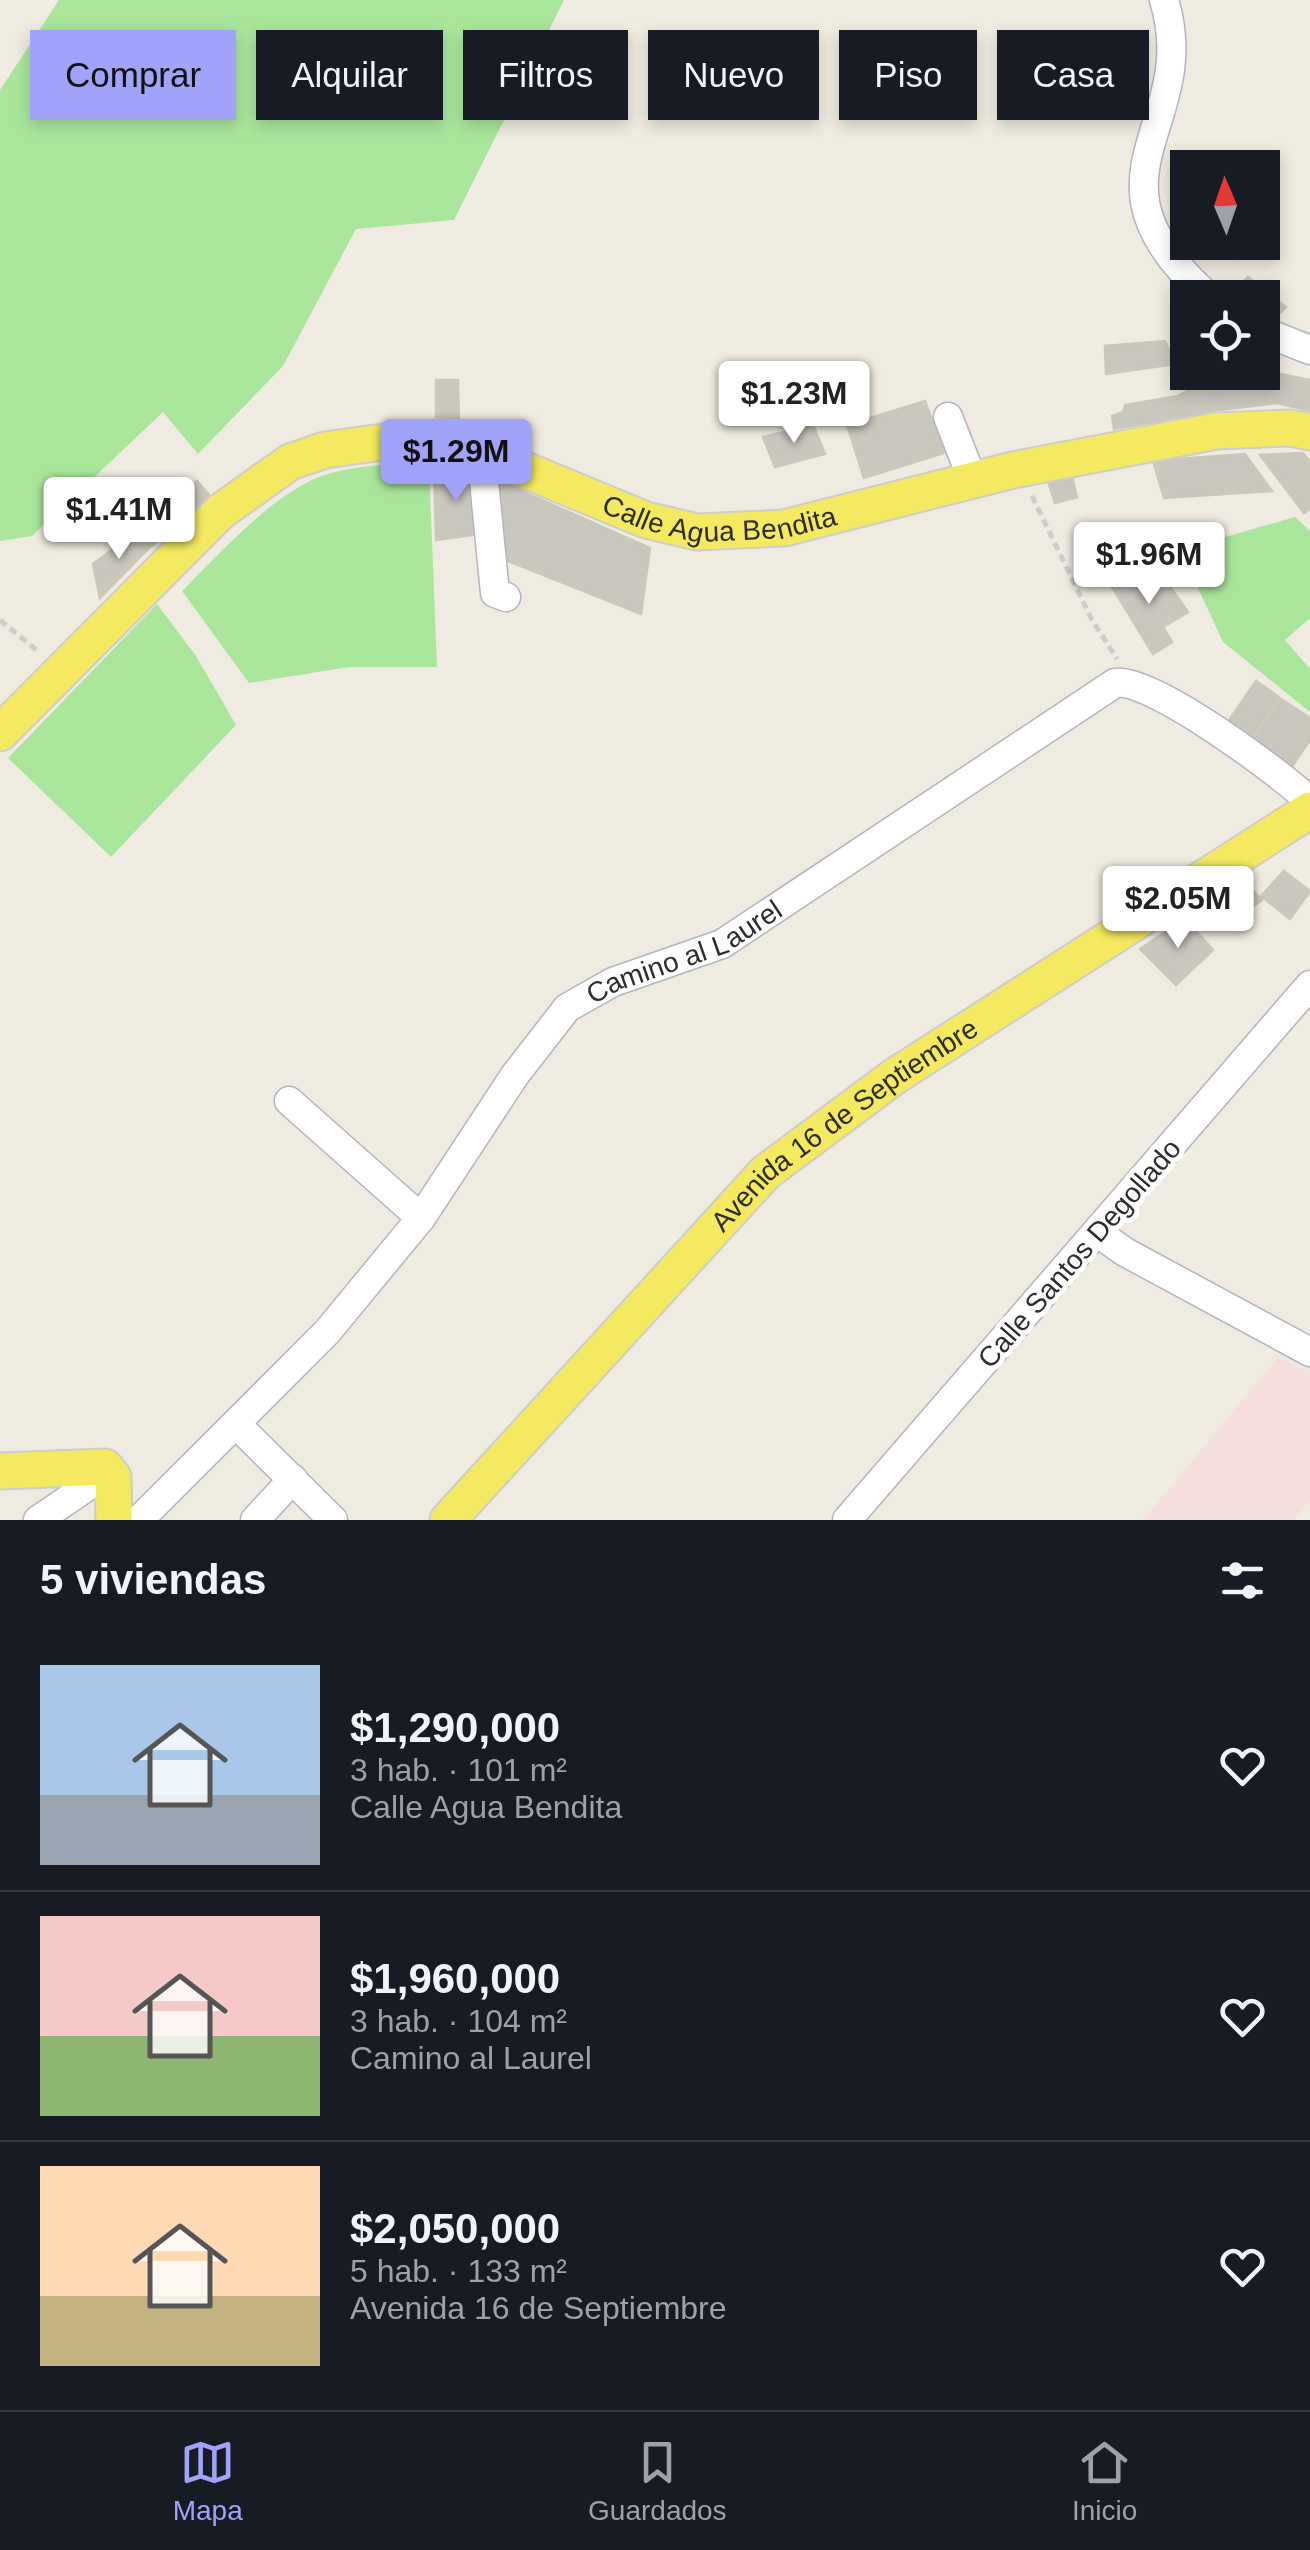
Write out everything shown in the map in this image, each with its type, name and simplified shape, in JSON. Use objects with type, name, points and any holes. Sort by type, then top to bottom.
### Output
[{"type":"main road","name":"Calle Agua Bendita","points":[[0,733],[220,512],[290,462],[325,450],[397,440],[472,448],[646,520],[697,532],[784,528],[973,480],[1216,432],[1290,428],[1310,432]]},
{"type":"main road","name":"Avenida 16 de Septiembre","points":[[448,1520],[766,1172],[894,1076],[1310,810]]},
{"type":"main road","points":[[0,1471],[99,1465],[110,1472],[114,1520]]},
{"type":"street","points":[[1164,0],[1174,38],[1171,76],[1144,156],[1141,187],[1145,211],[1162,241],[1195,280]]},
{"type":"street","points":[[1280,338],[1310,350]]},
{"type":"street","points":[[948,417],[973,480]]},
{"type":"street","points":[[483,471],[495,593],[506,597]]},
{"type":"street","name":"Camino al Laurel","points":[[138,1520],[327,1332],[421,1218],[515,1075],[567,1008],[613,982],[722,944],[1116,682],[1137,683],[1174,705],[1262,762],[1310,801]]},
{"type":"street","name":"Calle Santos Degollado","points":[[847,1520],[1310,985]]},
{"type":"street","points":[[288,1101],[421,1218]]},
{"type":"street","points":[[1098,1233],[1125,1252],[1310,1352]]},
{"type":"street","points":[[236,1424],[333,1520]]},
{"type":"street","points":[[38,1520],[110,1472]]},
{"type":"street","points":[[255,1520],[293,1479]]},
{"type":"path","points":[[1026,484],[1091,618],[1126,672]]},
{"type":"path","points":[[0,620],[44,656]]},
{"type":"shaded area","points":[[1278,1357],[1310,1373],[1310,1501],[1293,1520],[1143,1520]]},
{"type":"green space","points":[[59,0],[564,0],[549,30],[463,30],[463,120],[504,120],[454,220],[356,229],[283,366],[198,454],[163,412],[32,536],[0,541],[0,90],[30,44],[30,120],[236,120],[236,30],[39,30]]},
{"type":"green space","points":[[429,464],[437,667],[349,667],[249,683],[182,591],[250,524],[309,482],[353,468]]},
{"type":"green space","points":[[1295,517],[1310,531],[1310,618],[1285,640],[1310,669],[1310,712],[1223,642],[1197,586],[1225,575],[1222,538]]},
{"type":"green space","points":[[157,604],[196,656],[236,725],[111,857],[8,758]]},
{"type":"building","points":[[1165,341],[1170,365],[1106,374],[1105,346]]},
{"type":"building","points":[[1280,374],[1310,380],[1310,411],[1277,403],[1219,410],[1215,390],[1280,390]]},
{"type":"building","points":[[436,380],[458,380],[459,418],[436,417]]},
{"type":"building","points":[[1189,390],[1215,390],[1219,410],[1181,417],[1178,396]]},
{"type":"building","points":[[1178,396],[1181,417],[1114,429],[1112,416],[1123,412],[1125,405]]},
{"type":"building","points":[[925,401],[944,453],[864,478],[847,425]]},
{"type":"building","points":[[813,425],[825,454],[775,467],[763,437]]},
{"type":"building","points":[[1303,453],[1310,462],[1310,509],[1304,513],[1260,455]]},
{"type":"building","points":[[1245,454],[1272,491],[1164,498],[1153,461]]},
{"type":"building","points":[[434,469],[475,473],[480,534],[436,540]]},
{"type":"building","points":[[490,477],[650,548],[641,614],[503,559]]},
{"type":"building","points":[[1072,477],[1077,497],[1055,503],[1049,484]]},
{"type":"building","points":[[197,481],[209,495],[153,545],[139,529]]},
{"type":"building","points":[[137,531],[151,546],[100,598],[93,564]]},
{"type":"building","points":[[1134,569],[1146,588],[1164,578],[1188,612],[1163,627],[1172,642],[1153,654],[1109,582]]},
{"type":"building","points":[[1256,681],[1279,697],[1252,737],[1228,722]]},
{"type":"building","points":[[1281,699],[1310,718],[1310,740],[1293,765],[1254,739]]},
{"type":"building","points":[[1284,871],[1310,891],[1290,919],[1261,896]]},
{"type":"building","points":[[1242,880],[1262,900],[1225,926],[1205,904]]},
{"type":"building","points":[[1185,919],[1213,950],[1176,985],[1140,949]]}]
